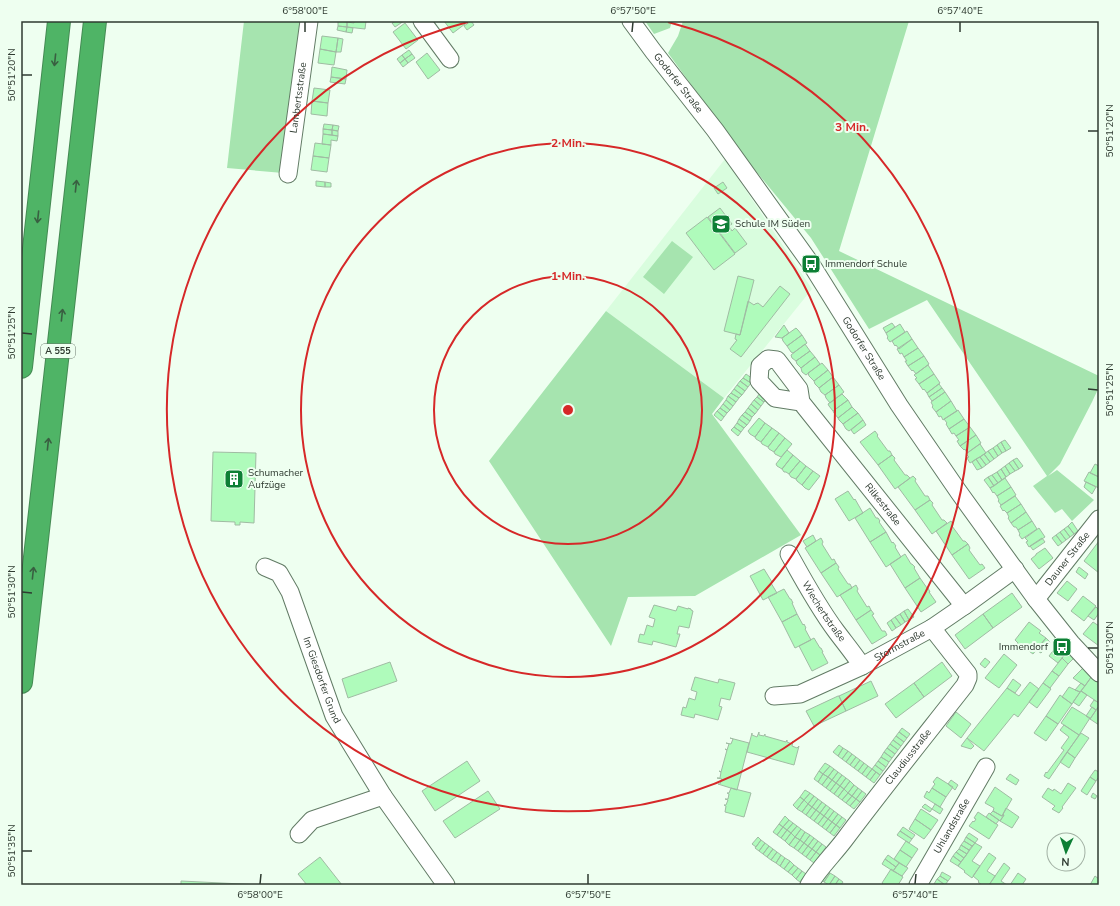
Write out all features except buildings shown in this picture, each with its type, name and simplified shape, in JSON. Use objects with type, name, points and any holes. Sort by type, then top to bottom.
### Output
[{"type":"highway","points":[[21,367],[59,21]]},
{"type":"highway","name":"A 555","points":[[21,682],[95,21]]},
{"type":"street","name":"Lambertsstraße","points":[[288,174],[309,21]]},
{"type":"street","points":[[422,21],[450,59]]},
{"type":"street","name":"Godorfer Straße","points":[[631,21],[715,130],[811,264],[898,405],[958,491],[1036,599],[1071,643],[1099,673]]},
{"type":"street","name":"Rilkestraße","points":[[801,402],[964,606]]},
{"type":"street","name":"Dauner Straße","points":[[1036,599],[1099,519]]},
{"type":"street","name":"Wiechertstraße","points":[[790,554],[813,598],[862,666]]},
{"type":"street","name":"Im Giesdorfer Grund","points":[[266,567],[279,573],[290,592],[334,716],[384,796],[446,885]]},
{"type":"street","name":"Stormstraße","points":[[774,696],[800,694],[862,666],[932,628],[1014,569]]},
{"type":"street","name":"Claudiusstraße","points":[[810,885],[815,875],[838,849],[878,795],[965,685],[968,674],[932,628]]},
{"type":"street","name":"Uhlandstraße","points":[[918,885],[986,768]]},
{"type":"street","points":[[299,834],[312,820],[384,796]]},
{"type":"shaded area","name":"Schule IM Süden","points":[[725,159],[812,289],[724,398],[606,311]]},
{"type":"green space","points":[[244,21],[303,21],[283,173],[227,168]]},
{"type":"green space","points":[[645,21],[672,21],[670,28],[654,34]]},
{"type":"green space","points":[[683,21],[909,21],[839,251],[1099,376],[1099,387],[1092,402],[1060,464],[1048,476],[1057,470],[1094,500],[1072,521],[1062,509],[1055,513],[1033,486],[1047,476],[927,300],[869,329],[811,238],[741,153],[668,53],[678,36]]},
{"type":"green space","points":[[672,241],[693,257],[664,294],[643,277]]},
{"type":"green space","points":[[606,311],[724,398],[712,414],[801,535],[695,596],[628,597],[611,646],[489,461]]},
{"type":"place","name":"Schule IM Süden","points":[[721,224]]},
{"type":"place","name":"Immendorf Schule","points":[[811,264]]},
{"type":"place","name":"Schumacher Aufzüge","points":[[234,479]]},
{"type":"place","name":"Immendorf","points":[[1062,647]]}]
